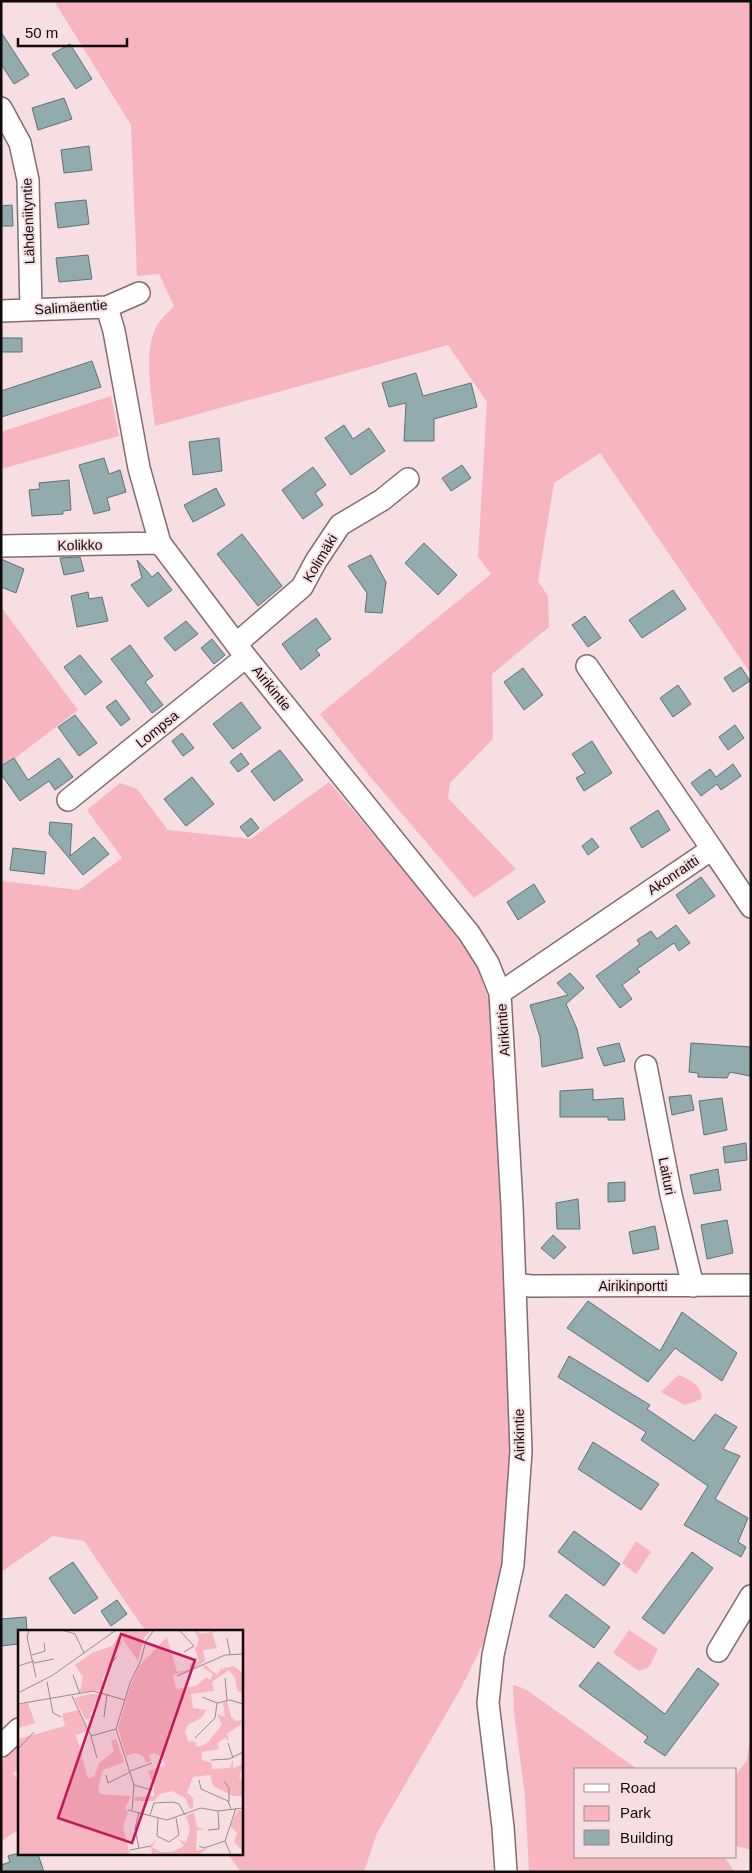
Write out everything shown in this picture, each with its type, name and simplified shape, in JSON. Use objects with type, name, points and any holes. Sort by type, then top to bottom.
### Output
[{"type":"street","name":"Lähdeniityntie","points":[[1,108],[20,143],[28,180],[31,310]]},
{"type":"street","name":"Salimäentie","points":[[1,311],[107,307],[139,293]]},
{"type":"street","name":"Airikintie","points":[[107,307],[114,331],[139,468],[160,543],[241,650],[470,933],[488,963],[500,992],[521,1451],[513,1565],[493,1655],[488,1703],[503,1827],[506,1872]]},
{"type":"street","name":"Kolimäki","points":[[241,650],[302,587],[316,561],[340,525],[382,500],[408,479]]},
{"type":"street","name":"Kolikko","points":[[1,546],[160,543]]},
{"type":"street","name":"Lompsa","points":[[68,800],[241,650]]},
{"type":"street","name":"Akonraitti","points":[[500,992],[712,849],[587,666]]},
{"type":"street","points":[[712,849],[751,907]]},
{"type":"street","name":"Laituri","points":[[646,1066],[671,1195],[693,1286]]},
{"type":"street","name":"Airikinportti","points":[[514,1284],[531,1286],[751,1285]]},
{"type":"street","points":[[718,1651],[751,1596]]},
{"type":"street","points":[[1,1746],[18,1730]]},
{"type":"green space","points":[[54,1],[751,1],[751,674],[600,453],[554,483],[538,581],[548,596],[549,627],[492,674],[493,739],[450,783],[448,798],[516,869],[474,898],[367,773],[320,714],[491,574],[478,557],[487,402],[448,345],[155,426],[149,373],[150,346],[153,334],[161,319],[174,306],[159,274],[137,276],[131,125]]},
{"type":"green space","points":[[111,396],[119,436],[1,469],[1,432]]},
{"type":"green space","points":[[1,607],[78,710],[1,769]]},
{"type":"green space","points":[[329,782],[458,934],[478,969],[492,1009],[498,1103],[510,1391],[510,1470],[503,1566],[486,1638],[461,1688],[377,1833],[364,1872],[241,1872],[229,1856],[242,1856],[242,1630],[145,1630],[84,1541],[53,1536],[1,1572],[1,881],[79,890],[122,858],[87,810],[120,783],[137,789],[168,830],[251,839]]},
{"type":"green space","points":[[678,1375],[697,1386],[702,1399],[685,1405],[661,1392]]},
{"type":"green space","points":[[636,1541],[651,1552],[636,1574],[622,1563]]},
{"type":"green space","points":[[629,1630],[658,1649],[649,1667],[639,1671],[613,1653]]},
{"type":"green space","points":[[513,1685],[527,1690],[636,1768],[574,1768],[574,1858],[725,1858],[735,1872],[529,1872],[525,1796],[514,1713]]},
{"type":"green space","points":[[751,1730],[751,1850],[737,1846],[737,1774],[747,1760]]},
{"type":"green space","points":[[18,1742],[18,1770],[13,1773],[18,1780],[18,1830],[1,1841],[1,1763],[9,1750]]},
{"type":"building","points":[[1,32],[29,75],[14,84],[1,64]]},
{"type":"building","points":[[70,44],[92,79],[76,89],[52,54]]},
{"type":"building","points":[[64,98],[72,119],[38,130],[32,108]]},
{"type":"building","points":[[89,146],[92,170],[64,173],[61,150]]},
{"type":"building","points":[[86,200],[89,224],[58,228],[55,203]]},
{"type":"building","points":[[12,205],[13,226],[1,226],[1,206]]},
{"type":"building","points":[[88,255],[92,279],[59,282],[56,258]]},
{"type":"building","points":[[1,338],[22,338],[22,352],[1,352]]},
{"type":"building","points":[[92,361],[101,387],[1,417],[1,391]]},
{"type":"building","points":[[416,373],[423,396],[471,383],[477,407],[434,419],[434,441],[404,441],[406,403],[389,407],[382,383]]},
{"type":"building","points":[[344,425],[353,439],[369,428],[385,451],[351,475],[325,438]]},
{"type":"building","points":[[219,438],[222,471],[193,475],[189,442]]},
{"type":"building","points":[[104,458],[109,474],[120,470],[126,492],[107,498],[110,510],[94,514],[79,465]]},
{"type":"building","points":[[462,465],[471,478],[451,491],[442,478]]},
{"type":"building","points":[[313,467],[326,485],[315,493],[323,505],[303,519],[282,490]]},
{"type":"building","points":[[69,480],[71,510],[63,511],[63,514],[32,516],[29,490],[40,489],[39,483]]},
{"type":"building","points":[[216,488],[225,505],[193,522],[184,505]]},
{"type":"building","points":[[242,534],[282,586],[258,606],[217,554]]},
{"type":"building","points":[[424,543],[457,575],[438,595],[405,563]]},
{"type":"building","points":[[371,555],[386,582],[382,613],[365,612],[367,593],[348,566]]},
{"type":"building","points":[[80,557],[84,571],[64,575],[60,558]]},
{"type":"building","points":[[1,559],[24,569],[16,593],[1,587]]},
{"type":"building","points":[[137,560],[152,577],[158,572],[172,590],[148,607],[131,585],[142,578]]},
{"type":"building","points":[[673,590],[686,609],[642,638],[629,620]]},
{"type":"building","points":[[88,592],[89,599],[102,597],[108,621],[77,627],[71,596]]},
{"type":"building","points":[[585,616],[601,638],[588,647],[572,625]]},
{"type":"building","points":[[316,618],[331,639],[316,650],[320,655],[301,670],[282,644]]},
{"type":"building","points":[[186,621],[198,634],[175,651],[164,638]]},
{"type":"building","points":[[212,639],[225,655],[214,664],[201,648]]},
{"type":"building","points":[[130,645],[153,676],[145,682],[163,705],[152,713],[111,659]]},
{"type":"building","points":[[80,655],[102,682],[85,695],[64,667]]},
{"type":"building","points":[[741,667],[750,681],[733,692],[724,678]]},
{"type":"building","points":[[523,668],[543,695],[524,710],[504,682]]},
{"type":"building","points":[[678,685],[691,704],[673,717],[660,698]]},
{"type":"building","points":[[116,700],[130,719],[121,726],[106,707]]},
{"type":"building","points":[[241,702],[261,728],[233,749],[213,724]]},
{"type":"building","points":[[75,715],[97,743],[79,756],[58,727]]},
{"type":"building","points":[[735,725],[744,738],[728,750],[719,737]]},
{"type":"building","points":[[182,733],[194,748],[183,756],[172,741]]},
{"type":"building","points":[[592,741],[612,773],[584,791],[576,778],[585,773],[572,754]]},
{"type":"building","points":[[280,750],[303,780],[274,801],[251,771]]},
{"type":"building","points":[[241,753],[249,764],[238,772],[230,762]]},
{"type":"building","points":[[14,758],[28,780],[59,758],[73,777],[55,790],[49,781],[20,801],[1,774],[1,766]]},
{"type":"building","points":[[733,764],[741,776],[721,790],[717,784],[701,796],[691,783],[710,769],[716,777]]},
{"type":"building","points":[[192,777],[214,804],[186,826],[164,799]]},
{"type":"building","points":[[658,810],[670,830],[642,848],[630,828]]},
{"type":"building","points":[[251,818],[259,828],[248,837],[240,827]]},
{"type":"building","points":[[50,822],[72,824],[70,856],[94,837],[109,854],[83,875],[49,834]]},
{"type":"building","points":[[592,838],[599,847],[588,855],[582,846]]},
{"type":"building","points":[[13,848],[46,852],[44,874],[10,870]]},
{"type":"building","points":[[701,877],[715,896],[689,914],[676,895]]},
{"type":"building","points":[[534,884],[545,902],[518,920],[507,902]]},
{"type":"building","points":[[676,925],[690,943],[679,951],[674,943],[637,969],[640,972],[622,985],[632,999],[620,1008],[596,976],[640,944],[637,940],[651,931],[657,939]]},
{"type":"building","points":[[570,973],[584,988],[566,1004],[577,1029],[583,1058],[542,1067],[540,1037],[530,1005],[568,995],[557,983]]},
{"type":"building","points":[[619,1043],[625,1061],[604,1066],[597,1048]]},
{"type":"building","points":[[691,1043],[751,1047],[750,1076],[730,1072],[727,1078],[698,1077],[698,1073],[689,1072]]},
{"type":"building","points":[[593,1089],[593,1100],[623,1098],[625,1120],[608,1120],[608,1117],[560,1117],[560,1091]]},
{"type":"building","points":[[691,1095],[694,1110],[672,1115],[669,1097]]},
{"type":"building","points":[[722,1098],[727,1130],[704,1135],[699,1101]]},
{"type":"building","points":[[746,1143],[747,1160],[725,1163],[723,1147]]},
{"type":"building","points":[[718,1169],[721,1190],[694,1194],[690,1175]]},
{"type":"building","points":[[625,1182],[625,1201],[608,1202],[608,1183]]},
{"type":"building","points":[[578,1199],[580,1229],[557,1229],[556,1203]]},
{"type":"building","points":[[727,1220],[733,1253],[707,1259],[701,1225]]},
{"type":"building","points":[[655,1226],[659,1249],[633,1254],[629,1232]]},
{"type":"building","points":[[553,1235],[566,1247],[554,1259],[541,1248]]},
{"type":"building","points":[[588,1301],[660,1351],[682,1312],[737,1353],[722,1381],[675,1348],[648,1382],[567,1328]]},
{"type":"building","points":[[569,1356],[650,1405],[647,1409],[694,1441],[715,1414],[737,1427],[723,1449],[740,1456],[715,1499],[748,1518],[738,1542],[746,1547],[741,1557],[684,1525],[708,1486],[641,1440],[646,1432],[558,1377]]},
{"type":"building","points":[[593,1442],[659,1484],[641,1510],[578,1469]]},
{"type":"building","points":[[574,1531],[620,1564],[604,1586],[558,1552]]},
{"type":"building","points":[[692,1552],[713,1568],[664,1634],[642,1618]]},
{"type":"building","points":[[73,1562],[98,1598],[74,1614],[49,1578]]},
{"type":"building","points":[[566,1594],[610,1627],[594,1648],[549,1616]]},
{"type":"building","points":[[117,1600],[127,1614],[111,1626],[101,1611]]},
{"type":"building","points":[[26,1617],[27,1630],[18,1630],[18,1644],[1,1646],[1,1619]]},
{"type":"building","points":[[598,1662],[665,1714],[698,1668],[719,1684],[665,1756],[644,1742],[648,1737],[579,1686]]},
{"type":"building","points":[[18,1854],[18,1856],[39,1856],[44,1872],[1,1872],[1,1865],[10,1862],[8,1856]]}]
